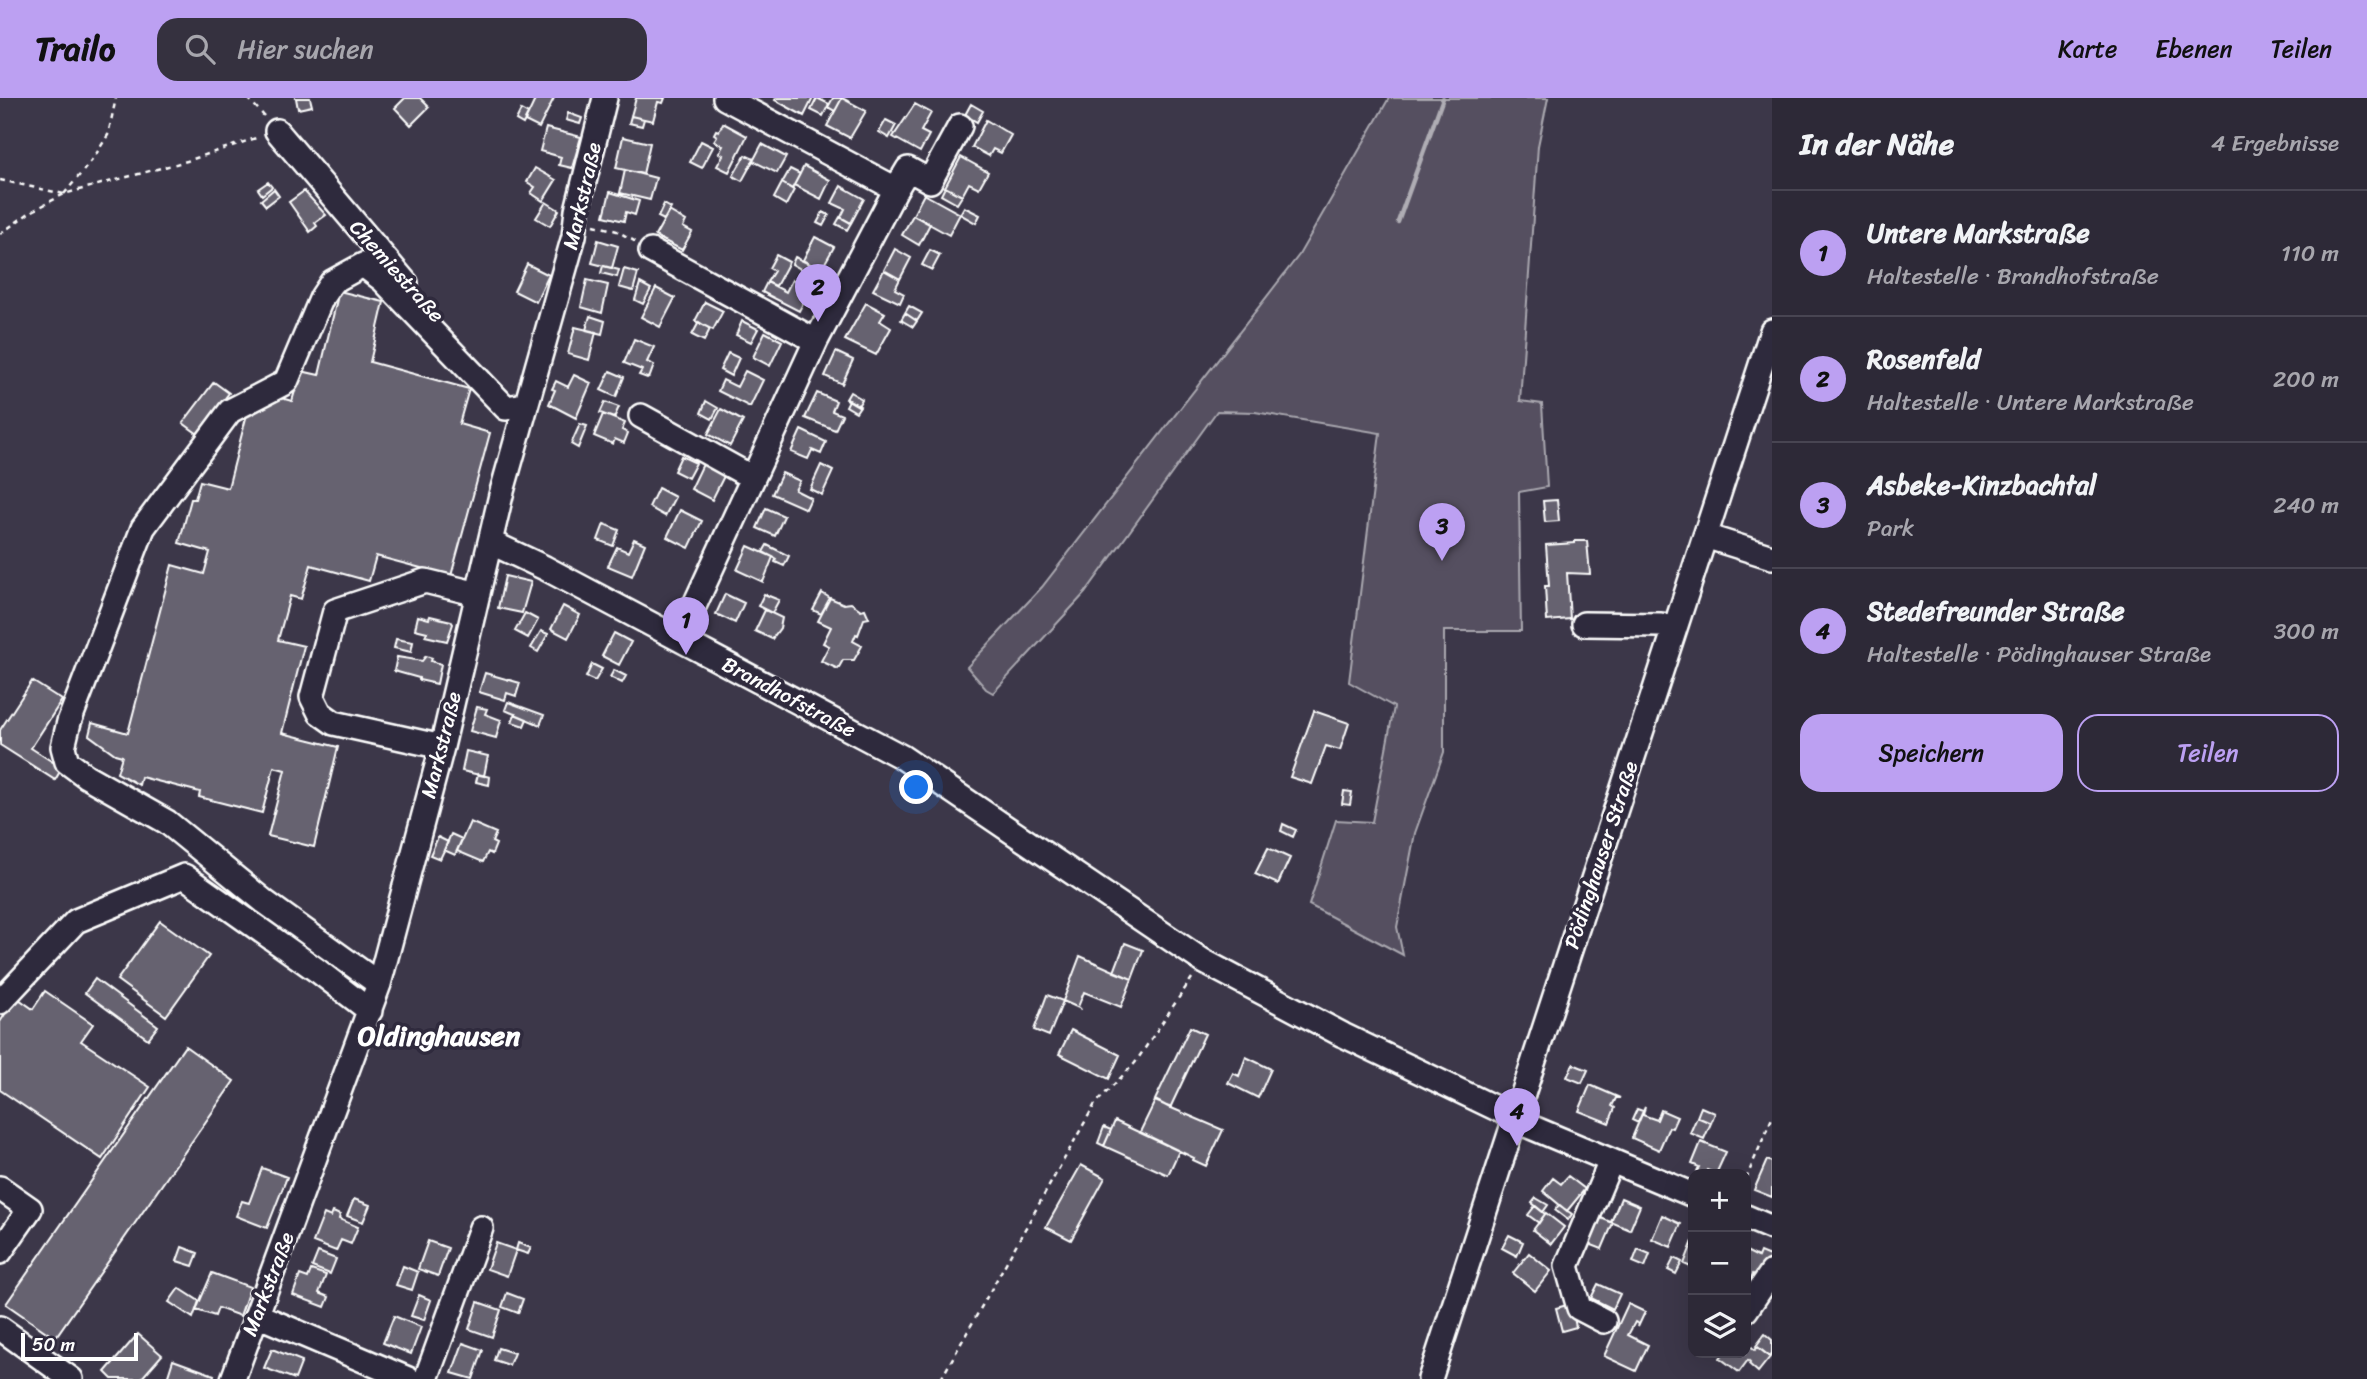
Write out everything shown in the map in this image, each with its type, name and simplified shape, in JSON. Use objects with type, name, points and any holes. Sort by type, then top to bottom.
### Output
[{"type":"street","name":"Markstraße","points":[[233,1379],[379,984],[442,747],[525,405],[574,236],[605,98]]},
{"type":"street","points":[[725,98],[896,189]]},
{"type":"street","points":[[679,639],[817,341],[896,189],[908,169],[930,181],[960,126]]},
{"type":"street","name":"Chemiestraße","points":[[277,131],[384,261],[501,385],[525,405]]},
{"type":"street","points":[[651,251],[817,341]]},
{"type":"street","points":[[379,984],[265,902],[167,822],[86,776],[67,762],[63,747],[69,722],[143,528],[230,411],[286,382],[321,297],[332,282],[363,265],[383,280],[506,408],[525,405]]},
{"type":"street","name":"Pödinghauser Straße","points":[[1430,1379],[1772,331]]},
{"type":"street","points":[[641,416],[753,478]]},
{"type":"street","points":[[1705,536],[1772,557]]},
{"type":"street","name":"Brandhofstraße","points":[[490,542],[545,568],[902,757],[1203,961],[1343,1035],[1526,1125],[1688,1193]]},
{"type":"street","points":[[442,747],[334,723],[320,713],[312,697],[335,611],[425,582],[478,594]]},
{"type":"street","points":[[1584,624],[1661,625],[1674,629]]},
{"type":"street","points":[[0,1002],[76,922],[184,876],[370,1011]]},
{"type":"street","points":[[1604,1321],[1579,1308],[1567,1266],[1611,1161]]},
{"type":"street","points":[[0,1188],[30,1209],[0,1252]]},
{"type":"street","points":[[1751,1219],[1772,1228]]},
{"type":"street","points":[[426,1379],[481,1228]]},
{"type":"street","points":[[1751,1303],[1772,1272]]},
{"type":"street","points":[[257,1315],[408,1379]]},
{"type":"street","points":[[0,1328],[71,1379]]},
{"type":"path","points":[[64,194],[93,159],[108,135],[116,98]]},
{"type":"path","points":[[0,234],[29,213],[64,194],[187,161],[277,131],[248,98]]},
{"type":"path","points":[[0,180],[64,194]]},
{"type":"path","points":[[576,220],[617,231],[651,251]]},
{"type":"path","points":[[941,1379],[1095,1104],[1135,1063],[1203,961]]},
{"type":"path","points":[[1750,1169],[1772,1118]]},
{"type":"shaded area","points":[[1389,98],[1548,98],[1538,146],[1520,401],[1542,404],[1547,487],[1519,492],[1521,631],[1444,631],[1444,752],[1415,833],[1397,927],[1403,955],[1309,905],[1336,820],[1372,822],[1394,707],[1349,682],[1380,433],[1255,412],[1217,411],[1085,593],[993,693],[986,689],[967,667],[1042,587],[1299,255]]},
{"type":"building","points":[[296,98],[310,98],[312,106],[298,109]]},
{"type":"building","points":[[405,98],[420,98],[429,107],[411,125],[395,108]]},
{"type":"building","points":[[530,98],[554,98],[539,128],[525,121],[535,100]]},
{"type":"building","points":[[636,98],[665,98],[663,103],[658,102],[653,121],[631,116]]},
{"type":"building","points":[[813,98],[804,116],[775,100]]},
{"type":"building","points":[[817,98],[829,104],[823,116],[811,110]]},
{"type":"building","points":[[833,98],[842,98],[835,111],[828,107]]},
{"type":"building","points":[[842,98],[866,111],[850,138],[827,126]]},
{"type":"building","points":[[915,104],[931,113],[921,131],[929,135],[920,152],[893,137]]},
{"type":"building","points":[[971,104],[983,111],[977,122],[965,115]]},
{"type":"building","points":[[521,110],[528,114],[523,124],[516,120]]},
{"type":"building","points":[[568,113],[582,118],[580,124],[566,120]]},
{"type":"building","points":[[631,116],[644,119],[642,126],[629,123]]},
{"type":"building","points":[[886,120],[896,125],[889,138],[879,132]]},
{"type":"building","points":[[986,120],[1011,135],[1001,153],[993,149],[989,156],[972,147]]},
{"type":"building","points":[[723,123],[747,136],[729,172],[717,166],[723,155],[719,153],[723,146],[714,141],[717,136],[714,134]]},
{"type":"building","points":[[546,128],[581,137],[572,168],[559,165],[561,157],[540,151]]},
{"type":"building","points":[[623,137],[650,143],[643,174],[616,168]]},
{"type":"building","points":[[701,141],[713,147],[702,168],[690,162]]},
{"type":"building","points":[[762,144],[786,157],[777,173],[753,161]]},
{"type":"building","points":[[745,155],[754,159],[742,181],[733,176]]},
{"type":"building","points":[[961,157],[988,172],[979,188],[969,183],[962,196],[945,187]]},
{"type":"building","points":[[804,166],[830,180],[821,199],[794,185]]},
{"type":"building","points":[[535,168],[556,180],[543,201],[531,193],[535,187],[527,182]]},
{"type":"building","points":[[790,169],[800,174],[792,189],[782,183]]},
{"type":"building","points":[[625,170],[656,178],[650,200],[620,193]]},
{"type":"building","points":[[268,182],[272,187],[262,195],[258,189]]},
{"type":"building","points":[[782,183],[794,190],[786,205],[774,198]]},
{"type":"building","points":[[841,186],[864,199],[851,223],[841,217],[845,209],[832,203]]},
{"type":"building","points":[[945,187],[962,196],[957,204],[941,195]]},
{"type":"building","points":[[274,189],[279,196],[266,206],[261,200]]},
{"type":"building","points":[[304,191],[326,215],[315,223],[317,226],[310,232],[289,202]]},
{"type":"building","points":[[610,192],[639,201],[635,215],[626,212],[624,221],[604,216]]},
{"type":"building","points":[[924,194],[960,214],[949,235],[913,215]]},
{"type":"building","points":[[546,202],[559,210],[550,226],[536,218]]},
{"type":"building","points":[[664,204],[671,208],[664,220],[658,217]]},
{"type":"building","points":[[964,207],[980,215],[976,223],[960,214]]},
{"type":"building","points":[[669,211],[686,221],[683,227],[692,232],[682,250],[655,236]]},
{"type":"building","points":[[823,212],[829,215],[823,226],[817,223]]},
{"type":"building","points":[[913,215],[930,224],[919,245],[902,235]]},
{"type":"building","points":[[840,217],[851,223],[847,230],[836,224]]},
{"type":"building","points":[[815,237],[834,247],[821,270],[803,260]]},
{"type":"building","points":[[598,240],[618,246],[612,268],[592,263]]},
{"type":"building","points":[[895,249],[911,258],[900,279],[884,270]]},
{"type":"building","points":[[930,250],[940,255],[932,270],[922,265]]},
{"type":"building","points":[[776,255],[789,262],[776,286],[767,282],[774,271],[769,268]]},
{"type":"building","points":[[795,257],[809,264],[806,272],[792,264]]},
{"type":"building","points":[[527,264],[549,275],[536,302],[514,291]]},
{"type":"building","points":[[603,266],[619,270],[617,277],[601,273]]},
{"type":"building","points":[[624,269],[638,273],[633,291],[619,287]]},
{"type":"building","points":[[884,270],[900,279],[895,289],[904,294],[900,303],[873,290]]},
{"type":"building","points":[[587,280],[608,285],[602,313],[581,307]]},
{"type":"building","points":[[792,280],[810,290],[799,311],[762,292],[767,282],[786,292]]},
{"type":"building","points":[[640,283],[651,289],[643,304],[635,300]]},
{"type":"building","points":[[656,288],[675,298],[660,327],[641,317]]},
{"type":"building","points":[[339,291],[384,302],[370,362],[469,389],[459,424],[490,433],[451,576],[376,556],[369,581],[311,565],[301,599],[290,596],[278,640],[304,646],[282,733],[338,747],[314,847],[268,836],[285,770],[274,767],[262,813],[199,797],[200,792],[141,777],[139,785],[117,773],[122,756],[89,735],[92,723],[128,733],[172,565],[204,574],[210,552],[179,543],[191,499],[195,499],[200,481],[228,488],[247,414],[281,398],[292,401],[301,371],[319,375]]},
{"type":"building","points":[[705,302],[723,311],[713,330],[695,321]]},
{"type":"building","points":[[866,303],[885,313],[880,321],[891,328],[876,355],[845,340]]},
{"type":"building","points":[[909,306],[922,313],[917,321],[905,313]]},
{"type":"building","points":[[905,313],[917,321],[913,327],[901,320]]},
{"type":"building","points":[[590,316],[605,321],[602,334],[586,330]]},
{"type":"building","points":[[742,321],[758,329],[751,342],[736,335]]},
{"type":"building","points":[[699,322],[710,329],[704,341],[692,335]]},
{"type":"building","points":[[575,327],[596,332],[589,360],[568,354]]},
{"type":"building","points":[[765,332],[782,341],[770,366],[753,357]]},
{"type":"building","points":[[634,339],[654,347],[647,362],[654,365],[647,378],[639,375],[642,370],[624,363]]},
{"type":"building","points":[[836,352],[853,360],[842,384],[825,376]]},
{"type":"building","points":[[728,353],[739,358],[731,376],[720,370]]},
{"type":"building","points":[[610,371],[624,377],[616,397],[601,390]]},
{"type":"building","points":[[745,371],[763,380],[750,407],[718,391],[723,380],[737,387]]},
{"type":"building","points":[[574,375],[591,383],[576,418],[549,404],[556,381],[568,387]]},
{"type":"building","points":[[214,382],[229,393],[198,434],[183,423]]},
{"type":"building","points":[[850,392],[862,399],[858,406],[846,399]]},
{"type":"building","points":[[817,393],[836,401],[832,411],[842,415],[835,430],[805,418]]},
{"type":"building","points":[[849,400],[860,406],[856,412],[846,406]]},
{"type":"building","points":[[706,401],[718,408],[712,419],[701,413]]},
{"type":"building","points":[[605,402],[619,407],[614,418],[600,413]]},
{"type":"building","points":[[721,409],[743,421],[730,446],[708,434]]},
{"type":"building","points":[[603,414],[625,423],[622,430],[628,433],[624,443],[615,439],[613,444],[594,436]]},
{"type":"building","points":[[580,424],[587,426],[578,448],[571,444]]},
{"type":"building","points":[[801,430],[826,442],[821,454],[812,450],[808,459],[791,452]]},
{"type":"building","points":[[681,456],[696,463],[688,478],[674,471]]},
{"type":"building","points":[[703,464],[725,474],[712,500],[691,489]]},
{"type":"building","points":[[821,465],[833,471],[822,495],[810,489]]},
{"type":"building","points":[[782,473],[800,481],[795,490],[811,498],[806,509],[772,494]]},
{"type":"building","points":[[658,488],[675,497],[665,516],[649,507]]},
{"type":"building","points":[[1557,500],[1559,521],[1545,522],[1543,501]]},
{"type":"building","points":[[766,508],[784,516],[775,536],[757,528]]},
{"type":"building","points":[[680,510],[702,521],[689,548],[667,537]]},
{"type":"building","points":[[604,524],[619,530],[613,546],[598,540]]},
{"type":"building","points":[[634,539],[645,544],[632,576],[608,566],[617,547],[628,552]]},
{"type":"building","points":[[1587,541],[1590,574],[1567,573],[1570,619],[1547,621],[1545,586],[1549,586],[1546,545]]},
{"type":"building","points":[[767,545],[789,556],[784,566],[763,552]]},
{"type":"building","points":[[748,546],[773,557],[763,582],[737,570]]},
{"type":"building","points":[[505,576],[531,582],[522,613],[498,608]]},
{"type":"building","points":[[822,593],[830,598],[821,614],[813,610]]},
{"type":"building","points":[[725,594],[744,603],[735,623],[716,614]]},
{"type":"building","points":[[764,594],[779,600],[772,613],[758,606]]},
{"type":"building","points":[[830,598],[844,604],[851,603],[861,610],[865,609],[869,618],[864,619],[853,641],[862,646],[854,660],[843,660],[838,669],[821,661],[829,646],[823,643],[831,627],[818,621]]},
{"type":"building","points":[[563,606],[580,615],[568,638],[551,629]]},
{"type":"building","points":[[765,610],[782,618],[780,628],[772,639],[755,631]]},
{"type":"building","points":[[525,613],[538,620],[528,638],[515,631]]},
{"type":"building","points":[[418,616],[451,621],[453,624],[447,641],[425,636],[427,632],[415,629]]},
{"type":"building","points":[[541,631],[548,634],[538,652],[531,648]]},
{"type":"building","points":[[614,633],[631,642],[619,665],[602,656]]},
{"type":"building","points":[[396,639],[413,642],[411,652],[394,648]]},
{"type":"building","points":[[426,656],[441,664],[437,684],[394,671],[397,657],[422,661]]},
{"type":"building","points":[[592,664],[602,669],[595,681],[586,677]]},
{"type":"building","points":[[614,670],[626,676],[622,683],[610,677]]},
{"type":"building","points":[[485,673],[520,683],[516,696],[507,693],[505,700],[479,692]]},
{"type":"building","points":[[32,681],[62,700],[31,748],[62,768],[55,780],[0,745],[0,730]]},
{"type":"building","points":[[508,702],[544,715],[540,725],[505,710]]},
{"type":"building","points":[[477,707],[487,709],[485,714],[501,720],[496,738],[470,731]]},
{"type":"building","points":[[1314,711],[1349,723],[1340,750],[1326,746],[1312,784],[1290,777]]},
{"type":"building","points":[[515,714],[527,719],[524,726],[512,722]]},
{"type":"building","points":[[466,751],[488,756],[484,776],[462,771]]},
{"type":"building","points":[[478,774],[490,777],[489,785],[476,782]]},
{"type":"building","points":[[1344,791],[1352,792],[1350,805],[1342,804]]},
{"type":"building","points":[[470,822],[496,833],[492,842],[496,844],[492,854],[488,852],[483,862],[457,851]]},
{"type":"building","points":[[1283,824],[1296,830],[1293,837],[1281,831]]},
{"type":"building","points":[[451,834],[462,839],[455,855],[444,850]]},
{"type":"building","points":[[438,837],[448,842],[440,859],[430,855]]},
{"type":"building","points":[[1268,848],[1290,858],[1278,884],[1255,874]]},
{"type":"building","points":[[160,921],[209,956],[166,1016],[117,980]]},
{"type":"building","points":[[1125,943],[1143,950],[1132,979],[1114,972]]},
{"type":"building","points":[[1080,956],[1132,979],[1121,1007],[1084,992],[1078,1007],[1081,1009],[1063,1001]]},
{"type":"building","points":[[95,979],[158,1026],[148,1039],[85,993]]},
{"type":"building","points":[[45,991],[93,1024],[81,1041],[150,1087],[102,1159],[0,1090],[0,1022],[16,997],[33,1009]]},
{"type":"building","points":[[1047,995],[1063,1001],[1049,1036],[1034,1030]]},
{"type":"building","points":[[1190,1027],[1205,1034],[1170,1108],[1155,1100]]},
{"type":"building","points":[[1071,1030],[1120,1055],[1109,1079],[1059,1054]]},
{"type":"building","points":[[185,1046],[234,1081],[55,1338],[6,1304]]},
{"type":"building","points":[[1246,1057],[1271,1069],[1258,1098],[1228,1083],[1233,1073],[1239,1076]]},
{"type":"building","points":[[1573,1064],[1588,1070],[1582,1083],[1567,1077]]},
{"type":"building","points":[[1590,1085],[1620,1098],[1616,1098],[1612,1106],[1615,1108],[1609,1123],[1579,1111]]},
{"type":"building","points":[[1155,1101],[1223,1130],[1206,1166],[1140,1132]]},
{"type":"building","points":[[1645,1107],[1643,1115],[1657,1120],[1661,1110],[1677,1117],[1672,1128],[1669,1127],[1659,1150],[1632,1138]]},
{"type":"building","points":[[1701,1107],[1715,1113],[1711,1123],[1697,1117]]},
{"type":"building","points":[[1637,1109],[1643,1111],[1638,1123],[1632,1120]]},
{"type":"building","points":[[1697,1117],[1711,1123],[1704,1139],[1690,1133]]},
{"type":"building","points":[[1115,1121],[1179,1151],[1168,1175],[1104,1146]]},
{"type":"building","points":[[1104,1127],[1111,1130],[1104,1146],[1098,1143]]},
{"type":"building","points":[[1701,1142],[1726,1152],[1718,1169],[1698,1169],[1699,1167],[1692,1164]]},
{"type":"building","points":[[1767,1160],[1772,1162],[1772,1197],[1754,1190]]},
{"type":"building","points":[[1081,1165],[1105,1178],[1071,1240],[1046,1227]]},
{"type":"building","points":[[262,1168],[287,1177],[267,1228],[236,1216],[242,1201],[249,1203]]},
{"type":"building","points":[[1568,1176],[1585,1189],[1567,1211],[1543,1191],[1553,1178],[1561,1184]]},
{"type":"building","points":[[1536,1198],[1548,1205],[1543,1212],[1532,1203]]},
{"type":"building","points":[[1621,1198],[1640,1206],[1630,1230],[1611,1222]]},
{"type":"building","points":[[354,1199],[370,1205],[363,1222],[347,1216]]},
{"type":"building","points":[[1559,1205],[1572,1214],[1568,1220],[1555,1210]]},
{"type":"building","points":[[1535,1206],[1545,1214],[1539,1223],[1528,1215]]},
{"type":"building","points":[[333,1212],[340,1215],[339,1219],[358,1227],[351,1244],[341,1240],[336,1251],[313,1242],[324,1214],[331,1217]]},
{"type":"building","points":[[1546,1213],[1564,1227],[1551,1244],[1533,1230]]},
{"type":"building","points":[[1662,1215],[1681,1224],[1671,1247],[1652,1239]]},
{"type":"building","points":[[1601,1218],[1613,1223],[1602,1249],[1584,1242],[1590,1229],[1595,1231]]},
{"type":"building","points":[[1509,1235],[1523,1242],[1517,1256],[1502,1248]]},
{"type":"building","points":[[428,1241],[448,1248],[438,1276],[418,1269]]},
{"type":"building","points":[[496,1243],[516,1250],[507,1276],[487,1269]]},
{"type":"building","points":[[518,1243],[531,1248],[528,1254],[516,1250]]},
{"type":"building","points":[[182,1247],[198,1253],[193,1266],[177,1261]]},
{"type":"building","points":[[1638,1249],[1650,1254],[1645,1267],[1633,1262]]},
{"type":"building","points":[[318,1252],[336,1259],[330,1274],[312,1267]]},
{"type":"building","points":[[1760,1252],[1772,1257],[1772,1263],[1762,1278],[1753,1274],[1751,1278],[1751,1254],[1758,1257]]},
{"type":"building","points":[[1529,1253],[1551,1271],[1535,1291],[1513,1273]]},
{"type":"building","points":[[1674,1258],[1682,1262],[1676,1274],[1668,1270]]},
{"type":"building","points":[[403,1266],[418,1272],[412,1290],[396,1285]]},
{"type":"building","points":[[311,1270],[326,1275],[319,1293],[329,1297],[325,1307],[293,1295],[300,1275],[308,1278]]},
{"type":"building","points":[[212,1273],[250,1287],[240,1316],[218,1308],[215,1316],[196,1310]]},
{"type":"building","points":[[1598,1284],[1620,1294],[1613,1309],[1591,1298]]},
{"type":"building","points":[[179,1288],[199,1301],[193,1318],[169,1302]]},
{"type":"building","points":[[507,1293],[523,1299],[518,1313],[502,1307]]},
{"type":"building","points":[[419,1295],[431,1300],[424,1320],[411,1316]]},
{"type":"building","points":[[478,1302],[501,1310],[492,1337],[469,1329]]},
{"type":"building","points":[[1571,1304],[1576,1327],[1562,1331],[1556,1308]]},
{"type":"building","points":[[1628,1304],[1645,1312],[1638,1327],[1639,1324],[1635,1322],[1628,1335],[1648,1345],[1636,1371],[1604,1356]]},
{"type":"building","points":[[394,1316],[421,1327],[411,1354],[383,1343]]},
{"type":"building","points":[[138,1334],[162,1355],[141,1379],[112,1379],[105,1372]]},
{"type":"building","points":[[1765,1334],[1772,1340],[1770,1357],[1756,1346]]},
{"type":"building","points":[[463,1343],[483,1350],[473,1379],[452,1373]]},
{"type":"building","points":[[1751,1346],[1755,1350],[1758,1347],[1770,1357],[1758,1372],[1748,1360],[1739,1372],[1720,1358],[1751,1358]]},
{"type":"building","points":[[498,1348],[514,1353],[509,1365],[494,1360]]},
{"type":"building","points":[[272,1349],[302,1361],[295,1379],[264,1368]]},
{"type":"building","points":[[173,1360],[214,1375],[213,1379],[167,1379]]},
{"type":"waterway","points":[[1398,222],[1443,98]]},
{"type":"place","name":"Rosenfeld","points":[[818,322]]},
{"type":"place","name":"Asbeke-Kinzbachtal","points":[[1442,561]]},
{"type":"place","name":"Untere Markstraße","points":[[686,655]]},
{"type":"place","name":"Stedefreunder Straße","points":[[1517,1146]]},
{"type":"district","name":"Oldinghausen","points":[[439,1035]]}]
